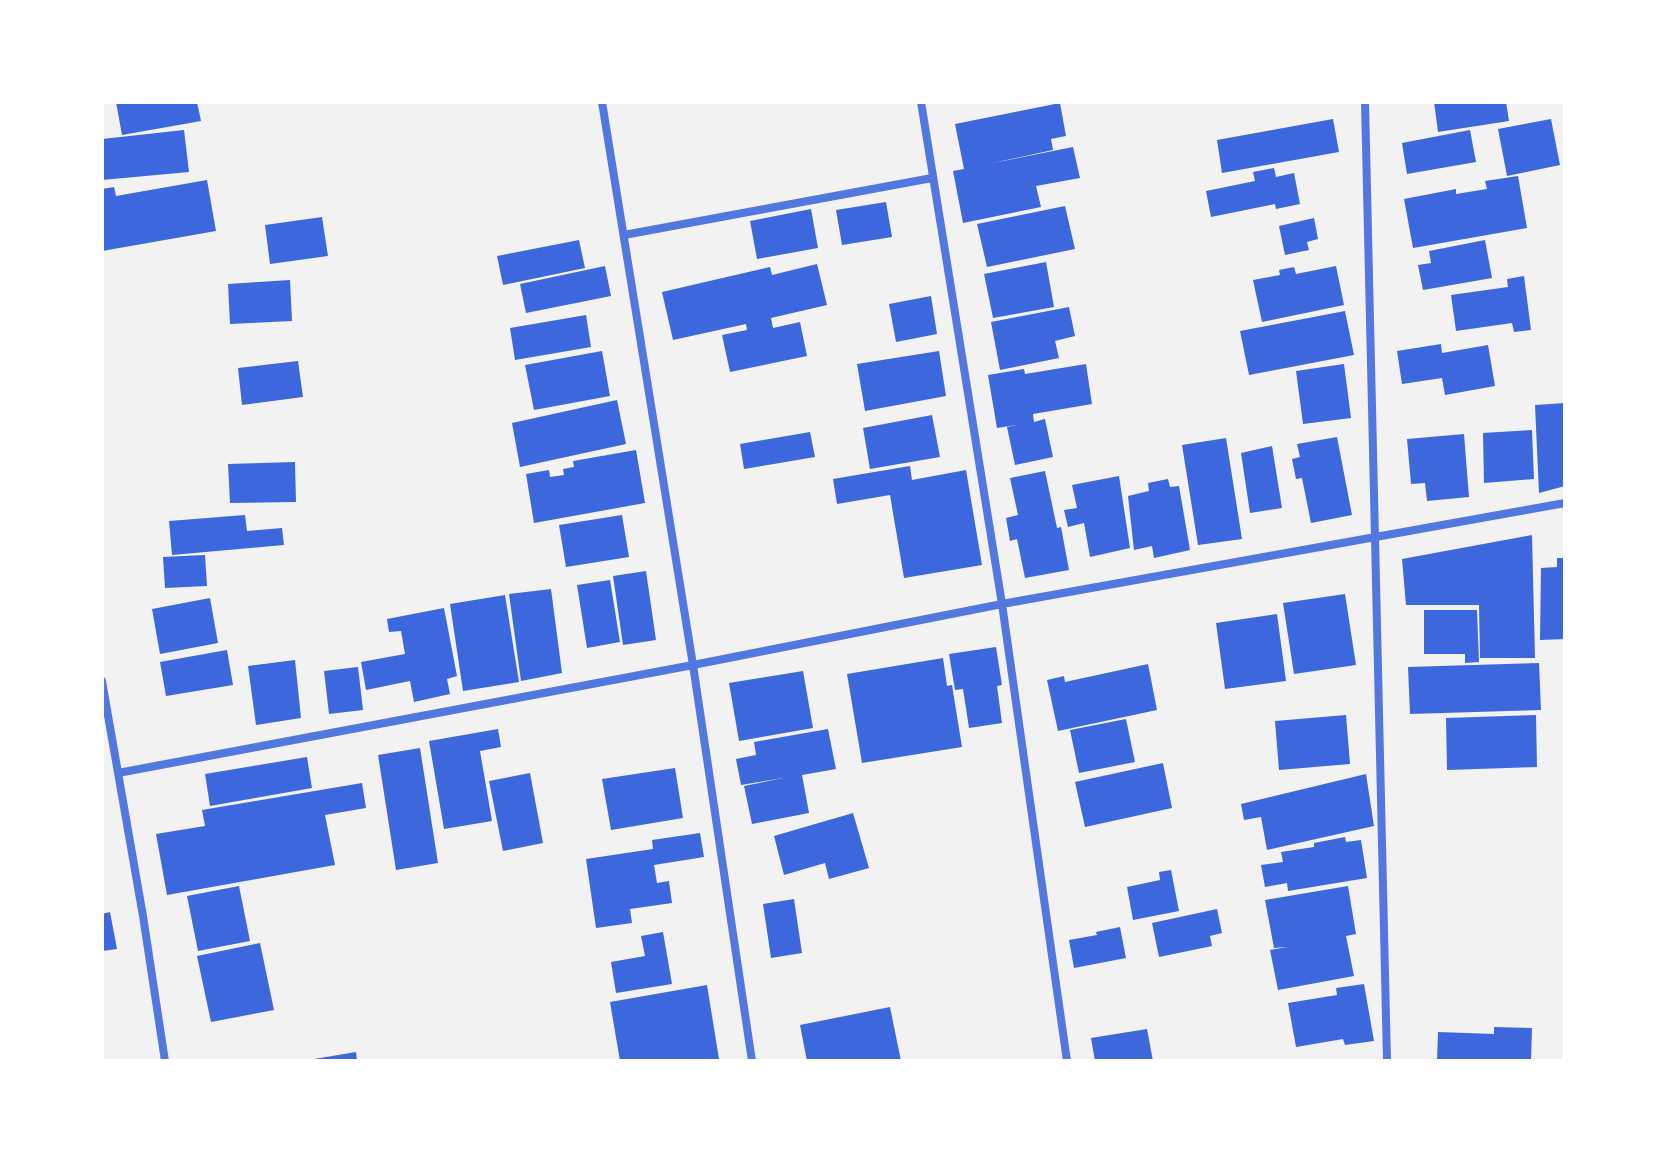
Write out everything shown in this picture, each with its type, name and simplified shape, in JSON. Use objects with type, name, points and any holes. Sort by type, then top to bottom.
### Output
[{"type":"street","points":[[602,102],[693,665],[752,1061]]},
{"type":"street","points":[[921,102],[1002,604],[1067,1061]]},
{"type":"street","points":[[1365,102],[1387,1061]]},
{"type":"street","points":[[624,235],[932,178]]},
{"type":"street","points":[[118,773],[1002,604],[1565,503]]},
{"type":"street","points":[[102,681],[165,1061]]},
{"type":"building","points":[[116,102],[197,102],[201,121],[122,135]]},
{"type":"building","points":[[1434,102],[1506,102],[1509,121],[1438,132]]},
{"type":"building","points":[[1060,103],[1066,136],[1051,139],[1053,150],[988,164],[1073,147],[1080,178],[1036,186],[1041,207],[963,223],[953,171],[964,169],[955,124]]},
{"type":"building","points":[[1333,119],[1339,152],[1222,173],[1217,140]]},
{"type":"building","points":[[1551,119],[1560,165],[1507,176],[1498,129]]},
{"type":"building","points":[[184,130],[189,172],[102,180],[102,139]]},
{"type":"building","points":[[1470,130],[1476,162],[1407,174],[1402,143]]},
{"type":"building","points":[[1274,168],[1276,177],[1294,173],[1300,204],[1276,209],[1275,204],[1211,217],[1206,191],[1255,181],[1253,172]]},
{"type":"building","points":[[1518,176],[1527,228],[1413,248],[1404,199],[1456,189],[1456,194],[1487,189],[1485,181]]},
{"type":"building","points":[[207,180],[216,231],[102,251],[102,189],[114,187],[116,196]]},
{"type":"building","points":[[886,202],[892,237],[842,245],[836,210]]},
{"type":"building","points":[[1065,206],[1075,249],[987,267],[977,224]]},
{"type":"building","points":[[811,209],[818,248],[757,259],[750,221]]},
{"type":"building","points":[[322,217],[328,256],[270,264],[265,225]]},
{"type":"building","points":[[1314,218],[1318,239],[1307,242],[1309,250],[1285,255],[1279,226]]},
{"type":"building","points":[[579,240],[585,268],[503,285],[497,256]]},
{"type":"building","points":[[1485,240],[1492,278],[1423,290],[1418,265],[1431,263],[1429,251]]},
{"type":"building","points":[[1046,262],[1054,307],[993,318],[984,274]]},
{"type":"building","points":[[817,264],[827,305],[771,318],[773,328],[800,322],[807,356],[730,372],[722,335],[747,330],[746,324],[673,340],[662,292],[770,267],[772,275]]},
{"type":"building","points":[[605,266],[611,296],[526,313],[520,284]]},
{"type":"building","points":[[1336,266],[1344,305],[1262,322],[1253,280],[1280,275],[1279,270],[1294,267],[1296,274]]},
{"type":"building","points":[[1524,276],[1531,330],[1514,332],[1512,323],[1456,331],[1451,295],[1508,287],[1507,279]]},
{"type":"building","points":[[290,280],[292,321],[230,324],[228,284]]},
{"type":"building","points":[[931,296],[937,334],[896,342],[889,304]]},
{"type":"building","points":[[1069,307],[1075,336],[1055,341],[1059,358],[1000,370],[991,322]]},
{"type":"building","points":[[1345,311],[1354,355],[1249,375],[1240,331]]},
{"type":"building","points":[[586,315],[591,347],[515,360],[510,328]]},
{"type":"building","points":[[1441,344],[1442,353],[1488,345],[1495,386],[1445,395],[1442,378],[1402,384],[1397,351]]},
{"type":"building","points":[[602,351],[610,396],[534,410],[525,365]]},
{"type":"building","points":[[939,351],[946,396],[865,411],[857,364]]},
{"type":"building","points":[[298,361],[303,397],[242,405],[238,368]]},
{"type":"building","points":[[1086,364],[1092,404],[1033,414],[1034,422],[1045,419],[1053,457],[1015,465],[1007,427],[1016,425],[997,428],[988,375],[1024,369],[1025,374]]},
{"type":"building","points":[[1344,364],[1351,418],[1303,424],[1296,371]]},
{"type":"building","points":[[617,400],[626,444],[520,467],[512,423]]},
{"type":"building","points":[[1565,403],[1565,486],[1539,493],[1535,405]]},
{"type":"building","points":[[932,415],[940,457],[870,469],[863,428]]},
{"type":"building","points":[[1532,430],[1534,479],[1484,483],[1483,433]]},
{"type":"building","points":[[810,432],[815,457],[744,469],[740,444]]},
{"type":"building","points":[[1464,434],[1469,497],[1427,501],[1425,483],[1411,484],[1407,439]]},
{"type":"building","points":[[1337,437],[1352,515],[1311,523],[1302,478],[1296,479],[1292,459],[1300,457],[1297,444]]},
{"type":"building","points":[[1226,438],[1242,539],[1198,545],[1182,445]]},
{"type":"building","points":[[1272,446],[1282,508],[1250,513],[1241,453]]},
{"type":"building","points":[[636,450],[645,503],[534,523],[526,474],[549,470],[550,477],[564,475],[563,469],[574,467],[573,461]]},
{"type":"building","points":[[295,462],[296,502],[230,503],[228,464]]},
{"type":"building","points":[[910,466],[912,480],[966,470],[982,565],[904,578],[890,495],[837,504],[833,479]]},
{"type":"building","points":[[1045,471],[1069,570],[1025,578],[1017,539],[1010,541],[1006,518],[1018,515],[1010,478]]},
{"type":"building","points":[[1119,476],[1130,548],[1090,557],[1084,523],[1068,527],[1064,510],[1077,508],[1072,485]]},
{"type":"building","points":[[1168,479],[1170,487],[1179,486],[1190,550],[1154,558],[1152,546],[1134,550],[1128,496],[1149,491],[1148,483]]},
{"type":"building","points":[[245,515],[247,531],[282,528],[284,545],[172,555],[169,521]]},
{"type":"building","points":[[622,515],[629,557],[566,567],[559,525]]},
{"type":"building","points":[[1532,535],[1535,658],[1480,658],[1479,605],[1406,605],[1402,559]]},
{"type":"building","points":[[205,555],[207,586],[165,588],[163,557]]},
{"type":"building","points":[[1557,558],[1565,558],[1565,639],[1540,640],[1541,568],[1557,567]]},
{"type":"building","points":[[646,571],[656,640],[623,645],[613,576]]},
{"type":"building","points":[[610,580],[620,642],[587,648],[577,585]]},
{"type":"building","points":[[551,589],[562,673],[521,681],[509,594]]},
{"type":"building","points":[[1345,594],[1356,665],[1294,674],[1283,603]]},
{"type":"building","points":[[505,595],[519,682],[463,691],[450,604]]},
{"type":"building","points":[[210,598],[218,643],[160,654],[152,609]]},
{"type":"building","points":[[444,608],[457,676],[447,679],[450,694],[414,702],[410,681],[366,690],[361,662],[405,654],[401,631],[389,632],[387,619]]},
{"type":"building","points":[[1424,610],[1477,610],[1479,662],[1465,663],[1465,654],[1424,654]]},
{"type":"building","points":[[1277,614],[1286,681],[1225,689],[1216,623]]},
{"type":"building","points":[[996,647],[1002,685],[997,686],[1002,723],[969,728],[963,689],[955,690],[949,654]]},
{"type":"building","points":[[227,650],[233,685],[166,696],[160,662]]},
{"type":"building","points":[[943,658],[947,686],[952,685],[962,747],[862,763],[847,674]]},
{"type":"building","points":[[295,660],[301,718],[256,725],[248,666]]},
{"type":"building","points":[[1539,663],[1541,710],[1410,714],[1408,667]]},
{"type":"building","points":[[1148,664],[1157,710],[1058,731],[1047,680],[1064,676],[1065,682]]},
{"type":"building","points":[[358,667],[363,710],[329,714],[324,671]]},
{"type":"building","points":[[803,671],[813,728],[739,741],[729,683]]},
{"type":"building","points":[[1346,715],[1350,764],[1279,770],[1275,721]]},
{"type":"building","points":[[1536,715],[1537,767],[1447,770],[1446,718]]},
{"type":"building","points":[[1126,719],[1135,762],[1079,773],[1070,730]]},
{"type":"building","points":[[498,729],[501,747],[480,751],[492,821],[444,829],[429,741]]},
{"type":"building","points":[[828,729],[836,769],[802,775],[809,813],[752,824],[744,786],[783,778],[741,785],[736,759],[756,755],[754,742]]},
{"type":"building","points":[[420,748],[438,863],[396,870],[378,755]]},
{"type":"building","points":[[307,757],[312,788],[210,806],[205,774]]},
{"type":"building","points":[[1163,763],[1172,808],[1085,827],[1075,782]]},
{"type":"building","points":[[675,768],[683,818],[611,830],[602,779]]},
{"type":"building","points":[[530,773],[543,843],[503,851],[489,781]]},
{"type":"building","points":[[1366,774],[1374,826],[1267,850],[1261,817],[1244,820],[1241,804]]},
{"type":"building","points":[[362,783],[366,808],[325,815],[335,865],[167,895],[156,834],[205,826],[202,810]]},
{"type":"building","points":[[853,813],[869,868],[829,879],[825,863],[784,875],[774,836]]},
{"type":"building","points":[[700,833],[704,857],[654,865],[657,883],[669,881],[672,903],[630,909],[632,923],[596,928],[586,859],[653,849],[652,840]]},
{"type":"building","points":[[1345,837],[1346,842],[1361,840],[1367,878],[1288,891],[1287,883],[1265,887],[1261,865],[1283,862],[1281,852],[1314,847],[1314,843]]},
{"type":"building","points":[[1171,870],[1179,911],[1133,920],[1127,887],[1160,880],[1159,872]]},
{"type":"building","points":[[239,886],[250,941],[198,951],[187,896]]},
{"type":"building","points":[[1348,886],[1356,934],[1346,936],[1354,976],[1278,990],[1270,950],[1287,947],[1274,948],[1265,900]]},
{"type":"building","points":[[794,899],[802,953],[771,958],[763,904]]},
{"type":"building","points":[[1217,909],[1222,933],[1210,936],[1212,946],[1159,957],[1152,923]]},
{"type":"building","points":[[110,912],[117,949],[102,951],[102,914]]},
{"type":"building","points":[[1120,927],[1126,958],[1074,968],[1069,940]]},
{"type":"building","points":[[663,932],[672,984],[616,993],[611,962],[645,956],[641,936]]},
{"type":"building","points":[[260,943],[274,1010],[211,1022],[197,956]]},
{"type":"building","points":[[1364,984],[1374,1041],[1345,1045],[1343,1039],[1296,1047],[1288,1003],[1337,995],[1336,988]]},
{"type":"building","points":[[707,985],[719,1059],[620,1061],[610,1002]]},
{"type":"building","points":[[890,1007],[901,1061],[807,1061],[800,1025]]},
{"type":"building","points":[[1494,1027],[1532,1028],[1531,1061],[1437,1061],[1438,1032],[1494,1034]]},
{"type":"building","points":[[1147,1029],[1153,1061],[1095,1061],[1091,1038]]},
{"type":"building","points":[[356,1052],[357,1061],[314,1061],[314,1059]]}]
